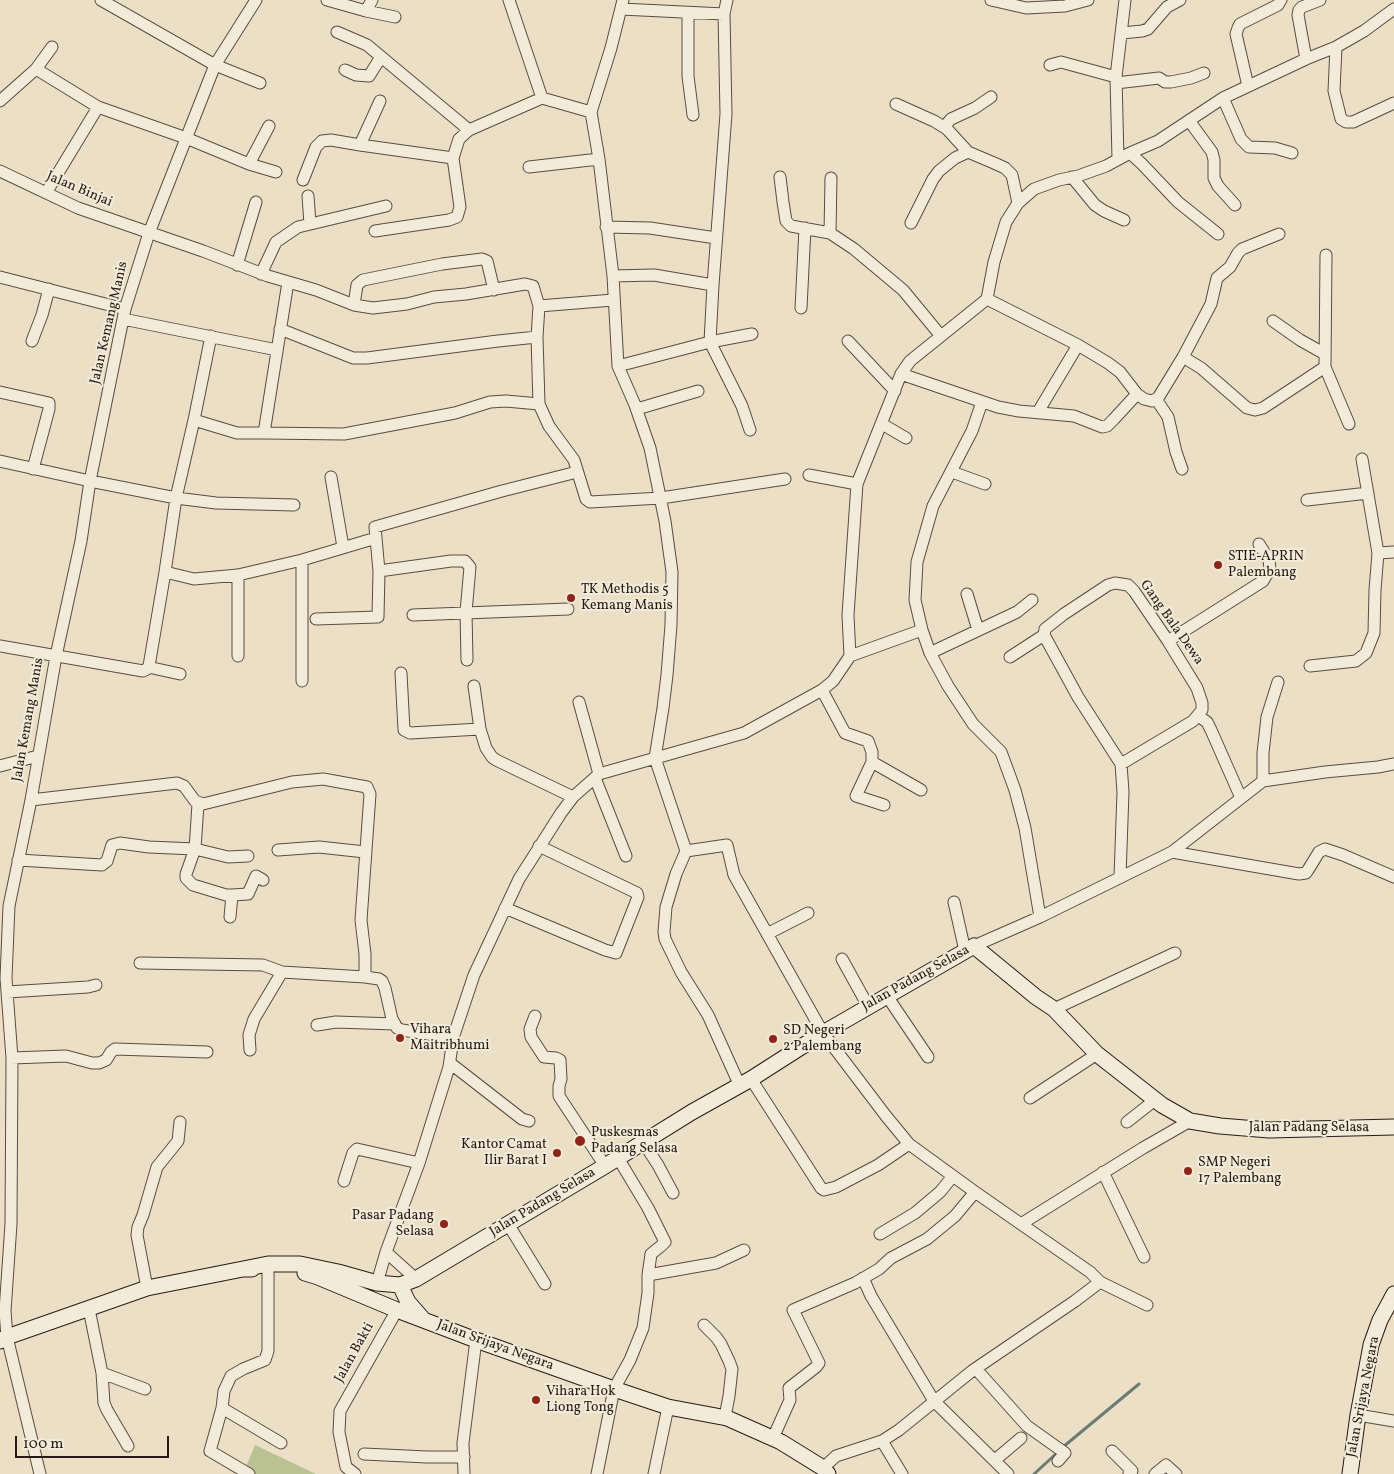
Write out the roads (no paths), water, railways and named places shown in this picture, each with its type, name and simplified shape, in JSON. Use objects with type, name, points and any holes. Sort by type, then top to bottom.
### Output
[{"type":"street","points":[[101,0],[215,65],[260,83]]},
{"type":"street","name":"Jalan Kemang Manis","points":[[40,1474],[4,1339],[8,1065],[6,1039],[7,992],[3,978],[5,905],[18,860],[31,800],[56,656],[81,541],[90,481],[124,314],[148,233],[215,65],[256,0]]},
{"type":"street","points":[[327,0],[395,17]]},
{"type":"street","points":[[366,11],[372,0]]},
{"type":"street","points":[[509,0],[542,98]]},
{"type":"street","points":[[727,0],[724,14],[726,114],[710,342],[742,406],[750,430]]},
{"type":"street","points":[[991,0],[1026,8],[1065,6],[1088,0]]},
{"type":"street","points":[[1118,159],[1116,80],[1125,0]]},
{"type":"street","points":[[1122,33],[1148,29],[1167,7],[1180,0]]},
{"type":"street","points":[[1248,86],[1236,34],[1238,28],[1240,24],[1278,5],[1281,0]]},
{"type":"street","points":[[1306,59],[1298,15],[1302,7],[1320,0]]},
{"type":"street","points":[[724,14],[688,13],[622,5],[591,112],[599,159],[613,276],[618,366],[637,409],[650,448],[666,521],[672,572],[672,616],[663,708],[655,758],[686,851],[676,874],[666,907],[665,939],[681,972],[708,1015],[745,1082],[821,1188],[824,1190],[836,1187],[878,1165],[909,1144]]},
{"type":"street","points":[[850,656],[848,615],[857,484],[901,374],[910,361],[987,299],[994,262],[1006,222],[1018,203],[1034,190],[1059,180],[1106,166],[1158,141],[1190,122],[1223,98],[1336,47],[1364,31],[1394,9]]},
{"type":"street","points":[[688,13],[688,76],[693,115]]},
{"type":"street","points":[[337,32],[367,45],[469,130]]},
{"type":"street","points":[[0,101],[36,69],[52,47]]},
{"type":"street","points":[[1336,47],[1334,91],[1341,119],[1346,122],[1353,122],[1394,103]]},
{"type":"street","points":[[345,70],[356,75],[368,76],[381,57]]},
{"type":"street","points":[[1050,64],[1061,62],[1116,80],[1159,78],[1165,82],[1171,82],[1204,73]]},
{"type":"street","points":[[36,69],[98,107],[186,138],[249,164],[276,172]]},
{"type":"street","points":[[944,127],[951,119],[975,108],[991,97]]},
{"type":"street","points":[[375,231],[449,220],[457,216],[460,207],[454,158],[459,139],[469,130],[542,98],[591,112]]},
{"type":"street","points":[[1223,98],[1241,139],[1249,148],[1275,148],[1292,153]]},
{"type":"street","points":[[360,145],[380,101]]},
{"type":"street","points":[[896,104],[944,127],[968,152],[1005,168],[1012,175],[1018,203]]},
{"type":"street","points":[[46,193],[98,107]]},
{"type":"street","points":[[1190,122],[1212,152],[1214,178],[1218,186],[1235,205]]},
{"type":"street","points":[[249,164],[269,126]]},
{"type":"street","points":[[303,180],[316,147],[322,141],[331,140],[454,158]]},
{"type":"street","points":[[911,223],[939,171],[955,158],[968,152]]},
{"type":"street","points":[[1130,153],[1178,202],[1218,234]]},
{"type":"street","points":[[529,167],[599,159]]},
{"type":"street","name":"Jalan Binjai","points":[[0,171],[78,208],[203,250],[261,274],[316,290],[354,305],[373,308],[407,304],[434,298],[530,284],[533,286],[539,306]]},
{"type":"street","points":[[780,177],[786,221],[791,226],[830,233],[854,249],[903,290],[940,336]]},
{"type":"street","points":[[1072,177],[1095,205],[1124,220]]},
{"type":"street","points":[[830,233],[831,178]]},
{"type":"street","points":[[308,196],[310,224]]},
{"type":"street","points":[[237,265],[256,202]]},
{"type":"street","points":[[261,274],[276,242],[298,227],[386,206]]},
{"type":"street","points":[[606,227],[650,228],[716,238]]},
{"type":"street","points":[[801,308],[806,228]]},
{"type":"street","points":[[987,299],[1078,345],[1108,363],[1120,372],[1137,394],[1144,400],[1152,401],[1156,399],[1183,357],[1211,304],[1217,278],[1230,267],[1242,249],[1278,234]]},
{"type":"street","points":[[1326,255],[1325,367],[1349,424]]},
{"type":"street","points":[[354,305],[357,285],[363,280],[442,264],[482,259],[487,261],[494,290]]},
{"type":"street","points":[[613,276],[654,275],[713,285]]},
{"type":"street","points":[[0,277],[49,289],[124,314],[277,350]]},
{"type":"street","points":[[264,432],[288,282]]},
{"type":"street","points":[[32,340],[42,316],[49,289]]},
{"type":"street","points":[[613,300],[539,306],[537,337],[539,404],[549,426],[574,460],[586,499],[590,502],[661,498],[785,479]]},
{"type":"street","points":[[1273,321],[1300,340],[1325,354]]},
{"type":"street","points":[[280,329],[353,358],[367,358],[537,337]]},
{"type":"street","points":[[618,366],[710,342],[752,334]]},
{"type":"street","points":[[0,646],[143,671],[148,667],[176,498],[211,336]]},
{"type":"street","points":[[848,341],[895,391]]},
{"type":"street","points":[[1038,412],[1078,345]]},
{"type":"street","points":[[1183,357],[1201,368],[1247,408],[1255,410],[1263,408],[1325,367]]},
{"type":"street","points":[[901,374],[998,407],[1019,411],[1074,416],[1102,427],[1107,426],[1137,394]]},
{"type":"street","points":[[637,409],[698,391]]},
{"type":"street","points":[[0,392],[49,403],[50,409],[33,469]]},
{"type":"street","points":[[1156,399],[1168,417],[1182,469]]},
{"type":"street","points":[[194,420],[237,432],[344,434],[455,413],[490,402],[506,401],[539,404]]},
{"type":"street","points":[[982,402],[972,431],[933,506],[917,562],[915,600],[930,653],[948,686],[973,724],[1001,752],[1015,790],[1025,828],[1040,917]]},
{"type":"street","points":[[882,424],[906,438]]},
{"type":"street","points":[[1310,666],[1356,661],[1366,653],[1374,633],[1378,553],[1362,459]]},
{"type":"street","points":[[1,465],[33,469],[176,498],[216,503],[294,505]]},
{"type":"street","points":[[316,619],[378,617],[379,571],[375,527],[577,472]]},
{"type":"street","points":[[952,472],[985,484]]},
{"type":"street","points":[[809,475],[857,484]]},
{"type":"street","points":[[331,476],[343,547]]},
{"type":"street","points":[[1307,500],[1368,493]]},
{"type":"street","points":[[165,572],[194,579],[238,576],[302,560],[376,538]]},
{"type":"street","points":[[1168,641],[1263,581],[1270,569],[1269,560],[1259,544]]},
{"type":"street","points":[[1378,553],[1394,552]]},
{"type":"street","points":[[302,560],[302,681]]},
{"type":"street","points":[[379,571],[451,561],[466,561],[470,567],[466,612],[467,660]]},
{"type":"street","points":[[238,576],[238,656]]},
{"type":"street","name":"Gang Bala Dewa","points":[[1044,635],[1046,630],[1059,618],[1108,585],[1115,583],[1128,586],[1134,591],[1168,641],[1197,688],[1202,703],[1202,710],[1198,716]]},
{"type":"street","points":[[967,594],[978,630]]},
{"type":"street","points":[[930,653],[1017,612],[1032,600]]},
{"type":"street","points":[[414,615],[568,609]]},
{"type":"street","points":[[377,1283],[386,1252],[419,1162],[450,1063],[453,1038],[474,976],[519,878],[573,797],[597,776],[744,734],[822,690],[833,681],[850,656],[922,630]]},
{"type":"street","points":[[1010,657],[1044,635],[1078,697],[1121,764],[1123,792],[1120,877]]},
{"type":"street","points":[[148,667],[180,674]]},
{"type":"street","points":[[401,674],[404,730],[410,733],[480,729]]},
{"type":"street","points":[[1263,781],[1263,754],[1267,717],[1278,682]]},
{"type":"street","points":[[474,686],[480,729],[486,748],[496,760],[573,797]]},
{"type":"street","points":[[822,690],[845,733],[868,741],[872,752],[872,762],[856,796],[884,805]]},
{"type":"street","points":[[579,702],[597,776],[626,856]]},
{"type":"street","points":[[1121,764],[1198,716],[1207,722],[1240,798]]},
{"type":"street","points":[[0,766],[38,756]]},
{"type":"street","points":[[872,762],[921,790]]},
{"type":"street","points":[[954,902],[970,948],[1040,917],[1172,852],[1263,781],[1394,764]]},
{"type":"street","points":[[31,800],[177,783],[184,786],[198,804],[206,804],[292,782],[323,779],[364,786],[369,790],[370,794],[361,920],[365,954],[365,977]]},
{"type":"street","points":[[198,804],[195,849],[186,874],[186,880],[193,885],[226,895],[248,894],[256,876],[263,880]]},
{"type":"street","points":[[18,860],[100,866],[106,862],[112,845],[116,844],[195,849],[228,858],[248,856]]},
{"type":"street","points":[[686,851],[727,845],[734,875],[823,1033],[909,1144],[1090,1272],[1100,1282],[1147,1304]]},
{"type":"street","points":[[505,908],[616,953],[638,897],[637,893],[540,846]]},
{"type":"street","points":[[278,850],[319,848],[365,852]]},
{"type":"street","points":[[1172,852],[1299,874],[1306,872],[1320,851],[1325,849],[1394,877]]},
{"type":"street","points":[[230,917],[232,895]]},
{"type":"street","points":[[767,934],[808,913]]},
{"type":"street","name":"Jalan Padang Selasa","points":[[243,1269],[268,1264],[300,1264],[377,1283],[400,1285],[416,1279],[868,1006],[970,948],[1036,998],[1054,1008],[1097,1054],[1155,1100],[1190,1121],[1220,1126],[1269,1130],[1394,1127]]},
{"type":"street","points":[[1054,1008],[1176,953]]},
{"type":"street","points":[[842,959],[868,1006]]},
{"type":"street","points":[[140,963],[263,965],[282,972],[365,977],[382,981],[386,988],[392,1019],[397,1028],[453,1038]]},
{"type":"street","points":[[250,1050],[249,1035],[254,1019],[282,972]]},
{"type":"street","points":[[7,992],[96,985]]},
{"type":"street","points":[[887,996],[928,1057]]},
{"type":"street","points":[[535,1016],[530,1029],[531,1037],[544,1057],[560,1060],[560,1096],[605,1166]]},
{"type":"street","points":[[317,1025],[336,1022],[395,1024]]},
{"type":"street","points":[[8,1065],[66,1056],[96,1063],[106,1060],[115,1049],[207,1052]]},
{"type":"street","points":[[1030,1098],[1097,1054]]},
{"type":"street","points":[[450,1063],[522,1119],[529,1121]]},
{"type":"street","points":[[1127,1122],[1155,1100]]},
{"type":"street","points":[[1021,1224],[1103,1172],[1190,1121]]},
{"type":"street","points":[[147,1288],[137,1234],[138,1227],[157,1168],[178,1141],[180,1122]]},
{"type":"street","points":[[643,1142],[673,1193]]},
{"type":"street","points":[[344,1181],[353,1153],[357,1149],[419,1162]]},
{"type":"street","points":[[597,1474],[614,1389],[630,1360],[643,1328],[651,1254],[664,1241],[618,1158]]},
{"type":"street","points":[[1103,1172],[1144,1257]]},
{"type":"street","points":[[880,1234],[914,1213],[940,1192],[953,1176]]},
{"type":"street","points":[[773,1438],[790,1400],[789,1388],[819,1363],[793,1310],[855,1283],[878,1269],[891,1258],[927,1239],[955,1216],[975,1192]]},
{"type":"street","points":[[508,1224],[545,1284]]},
{"type":"street","points":[[648,1275],[716,1263],[744,1250]]},
{"type":"street","points":[[386,1252],[416,1279]]},
{"type":"street","points":[[4,1339],[147,1288],[243,1269]]},
{"type":"street","name":"Jalan Srijaya Negara","points":[[243,1269],[295,1270],[476,1340],[614,1389],[668,1407],[725,1417],[773,1438],[825,1471]]},
{"type":"street","points":[[243,1472],[210,1451],[222,1408],[224,1391],[232,1376],[265,1360],[268,1351],[268,1270]]},
{"type":"street","points":[[863,1278],[871,1296],[934,1401],[1008,1474]]},
{"type":"street","points":[[825,1471],[836,1456],[882,1442],[976,1369],[1076,1301],[1100,1282]]},
{"type":"street","points":[[400,1285],[408,1302],[423,1319]]},
{"type":"street","name":"Jalan Srijaya Negara","points":[[1350,1474],[1371,1345],[1390,1311],[1394,1294]]},
{"type":"street","name":"Jalan Bakti","points":[[348,1472],[339,1432],[340,1411],[390,1307]]},
{"type":"street","points":[[89,1309],[102,1373],[104,1403],[128,1446]]},
{"type":"street","points":[[704,1325],[721,1344],[732,1369],[725,1417]]},
{"type":"street","points":[[464,1474],[463,1443],[476,1340]]},
{"type":"street","points":[[976,1369],[1027,1426],[1065,1453],[1058,1461]]},
{"type":"street","points":[[102,1373],[145,1389]]},
{"type":"street","points":[[654,1474],[668,1407]]},
{"type":"street","points":[[222,1408],[281,1443]]},
{"type":"street","points":[[1358,1416],[1394,1421]]},
{"type":"street","points":[[995,1460],[1021,1438]]},
{"type":"street","points":[[882,1442],[902,1474]]},
{"type":"street","points":[[1112,1451],[1132,1473]]},
{"type":"street","points":[[364,1454],[464,1457]]},
{"type":"street","points":[[1154,1474],[1166,1465],[1176,1474]]},
{"type":"waterway","points":[[1063,1447],[1139,1384]]},
{"type":"waterway","points":[[1034,1474],[1058,1452]]},
{"type":"place","name":"STIE-APRIN Palembang","points":[[1218,565]]},
{"type":"place","name":"TK Methodis 5 Kemang Manis","points":[[571,598]]},
{"type":"place","name":"Vihara Maitribhumi","points":[[400,1038]]},
{"type":"place","name":"SD Negeri 2 Palembang","points":[[773,1039]]},
{"type":"place","name":"Puskesmas Padang Selasa","points":[[580,1141]]},
{"type":"place","name":"Kantor Camat Ilir Barat I","points":[[557,1153]]},
{"type":"place","name":"SMP Negeri 17 Palembang","points":[[1188,1171]]},
{"type":"place","name":"Pasar Padang Selasa","points":[[444,1224]]},
{"type":"place","name":"Vihara Hok Liong Tong","points":[[536,1400]]}]
